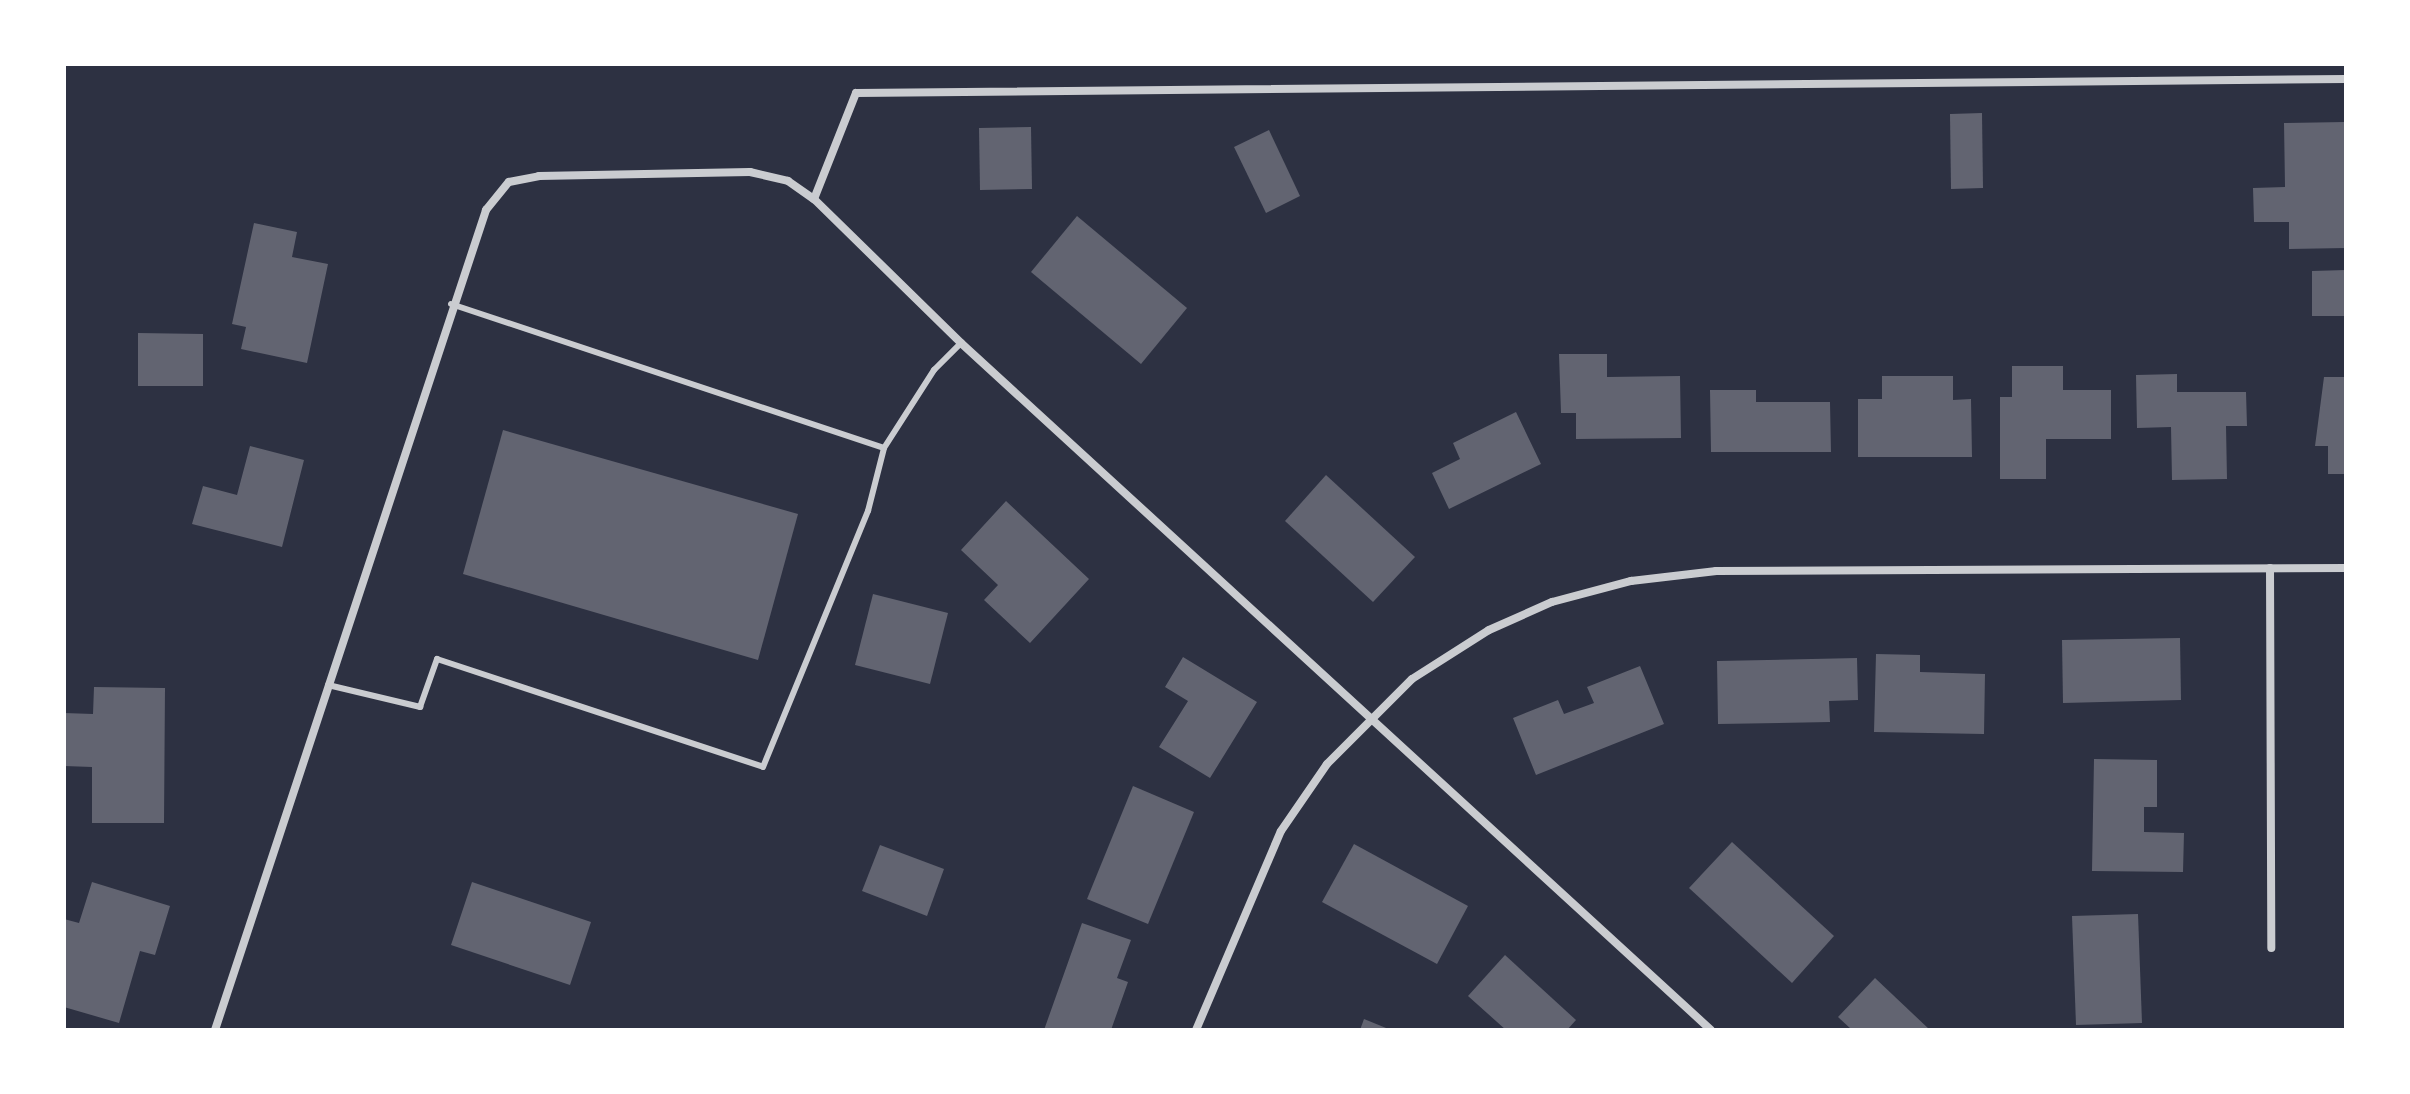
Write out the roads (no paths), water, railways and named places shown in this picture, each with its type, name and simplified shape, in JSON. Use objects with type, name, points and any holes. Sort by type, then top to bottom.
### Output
[{"type":"street","points":[[814,199],[856,93],[2346,79]]},
{"type":"street","points":[[215,1030],[451,304],[486,210],[509,182],[573,174],[750,172],[788,181],[814,199],[961,343],[1711,1030]]},
{"type":"street","points":[[2270,568],[2271,948]]},
{"type":"street","points":[[1196,1030],[1281,831],[1370,716],[1489,630],[1552,602],[1631,581],[1716,571],[2346,568]]},
{"type":"lane","points":[[451,304],[884,448]]},
{"type":"lane","points":[[326,684],[420,707],[437,659],[763,767],[868,511],[884,448],[934,370],[961,343]]}]
